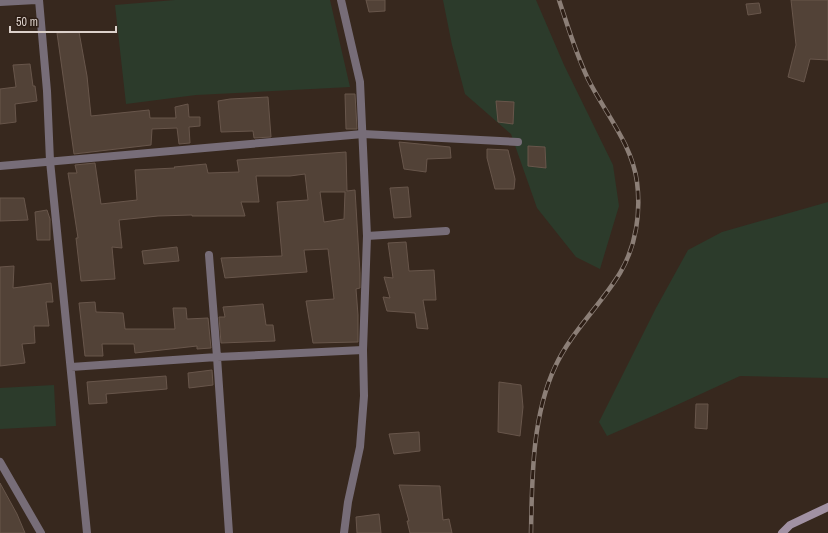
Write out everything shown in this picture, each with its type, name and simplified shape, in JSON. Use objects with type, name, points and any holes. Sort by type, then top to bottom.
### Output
[{"type":"main road","points":[[782,533],[790,525],[828,507]]},
{"type":"street","points":[[0,2],[38,0],[47,91],[50,161],[88,533]]},
{"type":"street","points":[[341,0],[360,82],[367,236],[363,350],[364,396],[360,447],[348,502],[344,533]]},
{"type":"street","points":[[0,166],[363,134],[518,142]]},
{"type":"street","points":[[367,236],[446,231]]},
{"type":"street","points":[[208,255],[217,357],[228,533]]},
{"type":"street","points":[[71,367],[217,357],[363,350]]},
{"type":"street","points":[[0,462],[41,533]]},
{"type":"green space","points":[[175,0],[330,0],[350,87],[196,95],[126,104],[115,5]]},
{"type":"green space","points":[[443,0],[536,0],[564,65],[613,165],[619,206],[600,269],[576,257],[537,208],[511,134],[465,94],[452,45]]},
{"type":"green space","points":[[828,202],[828,378],[740,376],[607,436],[599,422],[656,308],[688,250],[722,232]]},
{"type":"green space","points":[[54,385],[56,426],[0,429],[0,388]]},
{"type":"building","points":[[366,0],[385,0],[385,11],[369,12]]},
{"type":"building","points":[[791,0],[828,0],[828,60],[810,59],[804,82],[788,77],[796,45]]},
{"type":"building","points":[[759,3],[761,13],[748,15],[746,4]]},
{"type":"building","points":[[79,32],[87,76],[91,116],[149,110],[150,118],[176,118],[175,107],[188,104],[189,117],[200,117],[200,126],[189,127],[190,143],[179,144],[177,128],[152,129],[151,145],[74,154],[57,33]]},
{"type":"building","points":[[30,64],[37,101],[15,104],[16,122],[0,124],[0,89],[16,87],[13,65]]},
{"type":"building","points":[[345,94],[355,94],[357,129],[346,129]]},
{"type":"building","points":[[268,97],[271,137],[254,138],[253,131],[221,132],[218,101]]},
{"type":"building","points":[[496,101],[514,102],[513,124],[498,122]]},
{"type":"building","points":[[399,142],[450,147],[451,158],[427,159],[426,172],[404,169]]},
{"type":"building","points":[[528,146],[545,147],[546,168],[528,166]]},
{"type":"building","points":[[487,149],[508,150],[515,179],[514,189],[495,189],[487,158]]},
{"type":"building","points":[[346,152],[347,191],[355,190],[360,273],[360,288],[356,289],[358,342],[313,343],[306,301],[334,299],[328,249],[304,250],[307,272],[225,278],[221,258],[282,256],[277,202],[308,200],[305,174],[290,176],[256,176],[259,202],[241,202],[245,216],[158,216],[119,220],[122,248],[112,247],[115,279],[81,281],[76,238],[78,238],[68,173],[77,173],[75,165],[95,163],[101,204],[137,200],[135,170],[175,168],[174,167],[206,164],[208,173],[239,172],[237,160]],"holes":[[[320,192],[345,192],[344,219],[324,222]]]},
{"type":"building","points":[[408,187],[411,217],[394,218],[390,188]]},
{"type":"building","points":[[0,198],[24,198],[28,220],[0,221]]},
{"type":"building","points":[[47,210],[50,219],[50,240],[37,240],[35,212]]},
{"type":"building","points":[[406,242],[409,271],[434,270],[436,300],[423,300],[428,329],[417,328],[415,313],[387,311],[383,297],[390,298],[384,277],[393,278],[388,243]]},
{"type":"building","points":[[177,247],[179,261],[144,264],[142,251]]},
{"type":"building","points":[[14,266],[13,288],[51,283],[53,302],[46,302],[49,326],[34,326],[35,343],[22,344],[25,363],[0,366],[0,267]]},
{"type":"building","points":[[95,302],[96,312],[123,313],[125,329],[175,329],[173,308],[186,308],[187,319],[208,318],[211,348],[197,349],[197,346],[135,353],[134,344],[102,344],[103,356],[85,356],[79,303]]},
{"type":"building","points":[[263,304],[266,325],[273,325],[275,341],[221,343],[219,317],[225,317],[223,307]]},
{"type":"building","points":[[212,370],[213,385],[189,388],[188,373]]},
{"type":"building","points":[[166,376],[167,389],[106,394],[107,403],[89,404],[87,382]]},
{"type":"building","points":[[499,382],[521,385],[523,407],[520,436],[498,432]]},
{"type":"building","points":[[696,404],[708,404],[707,429],[695,428]]},
{"type":"building","points":[[419,432],[420,451],[394,454],[389,434]]},
{"type":"building","points":[[0,483],[17,514],[25,533],[0,533]]},
{"type":"building","points":[[399,485],[440,486],[443,520],[449,519],[452,533],[410,533],[407,521],[409,521]]},
{"type":"building","points":[[379,514],[381,533],[357,533],[356,517]]},
{"type":"railway","points":[[531,533],[535,448],[547,386],[555,367],[569,342],[604,297],[620,273],[630,252],[638,217],[637,182],[630,155],[588,79],[572,40],[559,0]]}]
